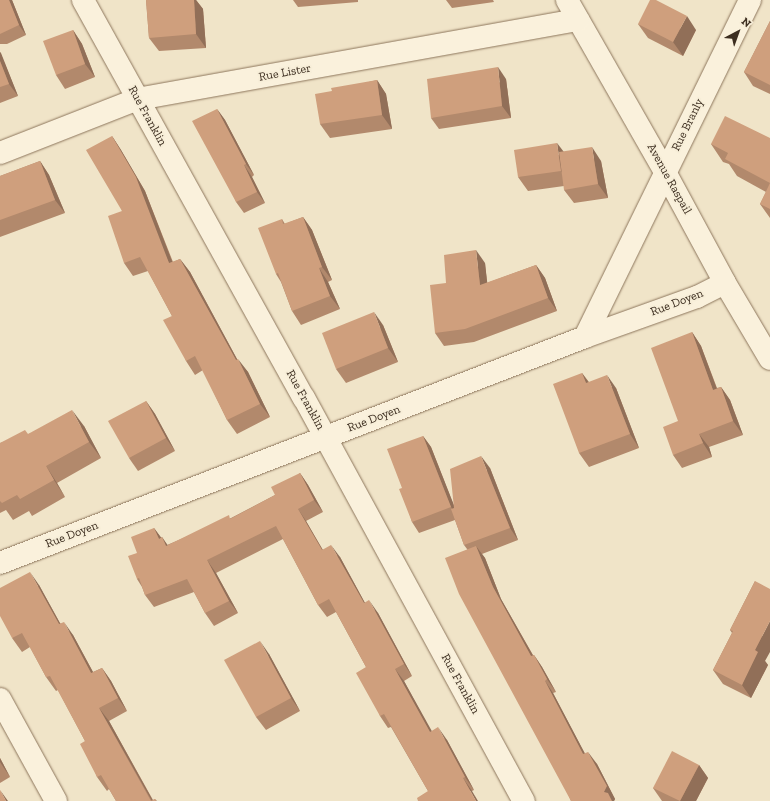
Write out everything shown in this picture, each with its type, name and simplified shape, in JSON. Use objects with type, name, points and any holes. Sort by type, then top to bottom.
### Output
[{"type":"street","name":"Rue Franklin","points":[[82,0],[326,438],[524,801]]},
{"type":"street","name":"Avenue Raspail","points":[[567,0],[665,172],[725,282],[770,359]]},
{"type":"street","name":"Rue Branly","points":[[585,337],[750,0]]},
{"type":"street","name":"Rue Lister","points":[[0,153],[138,99],[578,20]]},
{"type":"street","name":"Rue Doyen","points":[[0,562],[326,438],[585,337],[697,297],[725,282]]},
{"type":"street","points":[[0,699],[56,801]]},
{"type":"building","points":[[0,0],[9,0],[19,25],[0,34]]},
{"type":"building","points":[[146,0],[194,0],[196,34],[149,38]]},
{"type":"building","points":[[650,0],[656,0],[687,16],[673,42],[638,24]]},
{"type":"building","points":[[770,21],[770,85],[744,72]]},
{"type":"building","points":[[73,30],[85,64],[56,75],[43,41]]},
{"type":"building","points":[[0,61],[9,84],[0,87]]},
{"type":"building","points":[[498,67],[502,106],[431,118],[427,79]]},
{"type":"building","points":[[377,80],[382,115],[320,124],[315,94],[332,91],[331,88]]},
{"type":"building","points":[[217,109],[246,164],[244,165],[257,192],[236,202],[192,121]]},
{"type":"building","points":[[725,116],[770,138],[770,183],[725,159],[728,153],[711,144]]},
{"type":"building","points":[[112,136],[136,177],[169,263],[180,259],[236,360],[238,359],[260,404],[227,420],[195,356],[186,361],[163,320],[172,316],[140,257],[124,263],[108,216],[122,211],[86,150]]},
{"type":"building","points":[[557,143],[561,171],[518,177],[514,150]]},
{"type":"building","points":[[592,147],[598,184],[564,190],[559,152]]},
{"type":"building","points":[[40,161],[55,200],[0,220],[0,176]]},
{"type":"building","points":[[770,183],[770,209],[760,204]]},
{"type":"building","points":[[303,217],[322,267],[319,268],[330,296],[292,311],[278,273],[276,274],[258,228],[282,219],[283,224]]},
{"type":"building","points":[[476,250],[480,285],[536,265],[548,298],[465,329],[435,333],[430,285],[446,283],[444,255]]},
{"type":"building","points":[[374,312],[388,348],[336,369],[322,333]]},
{"type":"building","points":[[692,332],[713,390],[721,387],[733,421],[699,434],[703,443],[673,455],[663,427],[678,421],[651,348]]},
{"type":"building","points":[[582,373],[586,383],[607,375],[630,434],[579,453],[553,384]]},
{"type":"building","points":[[146,401],[166,438],[129,458],[108,421]]},
{"type":"building","points":[[72,410],[89,442],[46,466],[54,480],[20,499],[17,495],[2,503],[0,501],[0,443],[25,430],[28,434]]},
{"type":"building","points":[[423,436],[451,507],[412,522],[399,489],[402,488],[387,449]]},
{"type":"building","points":[[481,456],[510,528],[464,545],[451,509],[454,508],[450,469]]},
{"type":"building","points":[[300,473],[314,500],[298,509],[322,550],[331,545],[364,603],[369,600],[404,664],[395,669],[430,732],[438,727],[476,801],[418,801],[417,798],[428,791],[384,714],[380,716],[356,673],[366,667],[329,599],[318,605],[276,526],[207,560],[229,601],[205,613],[187,579],[145,595],[139,578],[137,579],[128,556],[137,553],[131,537],[154,528],[159,539],[162,537],[166,546],[229,515],[230,519],[275,495],[271,487]]},
{"type":"building","points":[[476,546],[493,587],[531,656],[534,655],[547,679],[545,681],[583,754],[588,752],[607,786],[604,792],[608,793],[612,801],[571,801],[459,594],[445,558]]},
{"type":"building","points":[[30,572],[59,624],[64,622],[91,673],[102,668],[118,698],[99,708],[151,801],[116,801],[101,775],[97,777],[80,744],[85,741],[50,676],[46,677],[22,633],[12,638],[0,616],[0,588]]},
{"type":"building","points":[[755,581],[770,589],[770,621],[755,650],[758,652],[742,685],[713,670],[733,631],[730,630]]},
{"type":"building","points":[[260,641],[291,698],[256,717],[224,660]]},
{"type":"building","points":[[672,751],[699,765],[680,801],[653,788]]},
{"type":"building","points":[[0,790],[6,801],[0,801]]}]
